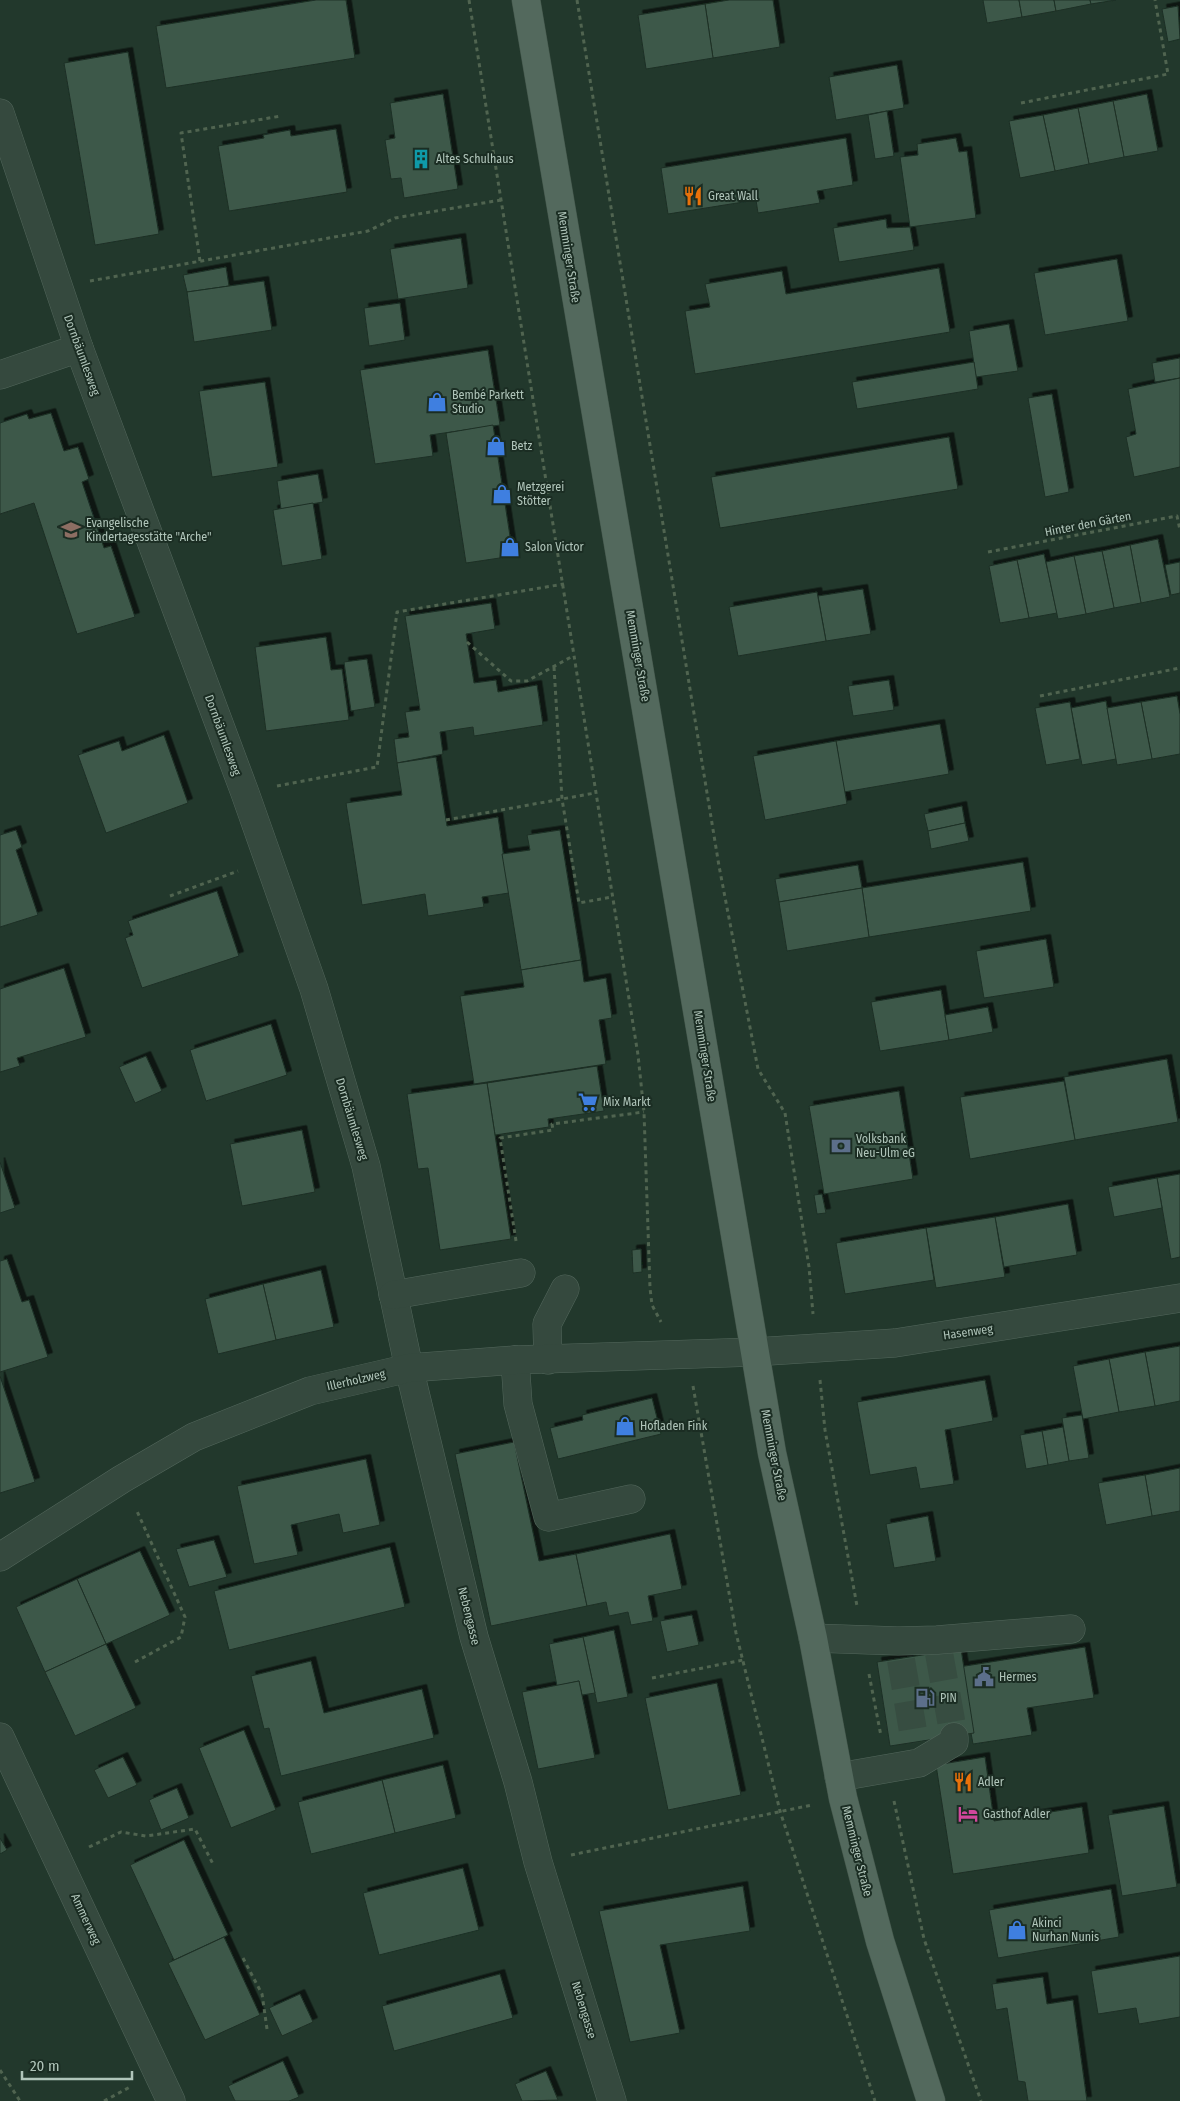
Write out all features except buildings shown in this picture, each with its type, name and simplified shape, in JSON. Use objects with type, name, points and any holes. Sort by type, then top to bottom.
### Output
[{"type":"main road","name":"Memminger Straße","points":[[526,0],[772,1453],[813,1638],[839,1777],[880,1941],[931,2101]]},
{"type":"street","name":"Dornbäumlesweg","points":[[0,113],[79,348],[245,793],[314,989],[366,1166],[409,1368]]},
{"type":"street","points":[[0,375],[79,348]]},
{"type":"street","points":[[393,1295],[519,1261]]},
{"type":"street","points":[[548,1360],[546,1324],[565,1289]]},
{"type":"street","name":"Hasenweg","points":[[754,1352],[895,1343],[1180,1298]]},
{"type":"street","name":"Illerholzweg","points":[[0,1557],[122,1479],[194,1437],[310,1391],[409,1368],[515,1360],[754,1352]]},
{"type":"street","points":[[515,1360],[518,1404],[548,1518],[631,1498]]},
{"type":"street","name":"Nebengasse","points":[[409,1368],[474,1637],[518,1782],[538,1862],[612,2101]]},
{"type":"street","points":[[813,1638],[863,1640],[900,1650],[1071,1629]]},
{"type":"street","name":"Ammerweg","points":[[0,1737],[171,2101]]},
{"type":"street","points":[[839,1777],[886,1768],[917,1753],[954,1742],[954,1737]]},
{"type":"path","points":[[469,0],[638,1055],[644,1112],[652,1305],[694,1390],[736,1633],[780,1811],[875,2101]]},
{"type":"path","points":[[577,0],[719,866],[758,1069],[785,1113],[809,1267],[825,1430],[886,1768],[924,1939],[981,2101]]},
{"type":"path","points":[[1021,103],[1168,74],[1154,0]]},
{"type":"path","points":[[200,261],[181,134],[281,116]]},
{"type":"path","points":[[58,287],[368,231],[395,218],[501,200]]},
{"type":"path","name":"Hinter den Gärten","points":[[988,552],[1177,516],[1180,530]]},
{"type":"path","points":[[245,793],[377,767],[397,612],[564,584]]},
{"type":"path","points":[[467,642],[511,682],[527,681],[573,656]]},
{"type":"path","points":[[554,667],[562,799],[579,903],[612,897]]},
{"type":"path","points":[[1040,696],[1180,668]]},
{"type":"path","points":[[446,820],[595,793]]},
{"type":"path","points":[[170,896],[269,860]]},
{"type":"path","points":[[519,1261],[500,1138],[553,1130],[552,1124],[644,1112]]},
{"type":"path","points":[[122,1479],[186,1617],[181,1637],[135,1662]]},
{"type":"path","points":[[652,1678],[743,1660]]},
{"type":"path","points":[[538,1862],[780,1811]]},
{"type":"path","points":[[58,1861],[122,1832],[146,1836],[195,1829],[214,1866]]},
{"type":"path","points":[[243,1958],[262,1994],[267,2029]]},
{"type":"path","points":[[0,2070],[20,2101]]},
{"type":"tunnel","points":[[939,1653],[954,1737]]},
{"type":"tunnel","points":[[901,1660],[915,1743]]},
{"type":"place","name":"Altes Schulhaus","points":[[421,159]]},
{"type":"place","name":"Great Wall","points":[[693,196]]},
{"type":"place","name":"Bembé Parkett Studio","points":[[437,402]]},
{"type":"place","name":"Betz","points":[[496,446]]},
{"type":"place","name":"Metzgerei Stötter","points":[[502,494]]},
{"type":"place","name":"Evangelische Kindertagesstätte \"Arche\"","points":[[71,530]]},
{"type":"place","name":"Salon Victor","points":[[510,547]]},
{"type":"place","name":"Mix Markt","points":[[588,1102]]},
{"type":"place","name":"Volksbank Neu-Ulm eG","points":[[841,1146]]},
{"type":"place","name":"Hofladen Fink","points":[[625,1426]]},
{"type":"place","name":"Hermes","points":[[984,1677]]},
{"type":"place","name":"PIN","points":[[925,1698]]},
{"type":"place","name":"Adler","points":[[963,1782]]},
{"type":"place","name":"Gasthof Adler","points":[[968,1814]]},
{"type":"place","name":"Akinci Nurhan Nunis","points":[[1017,1930]]}]
